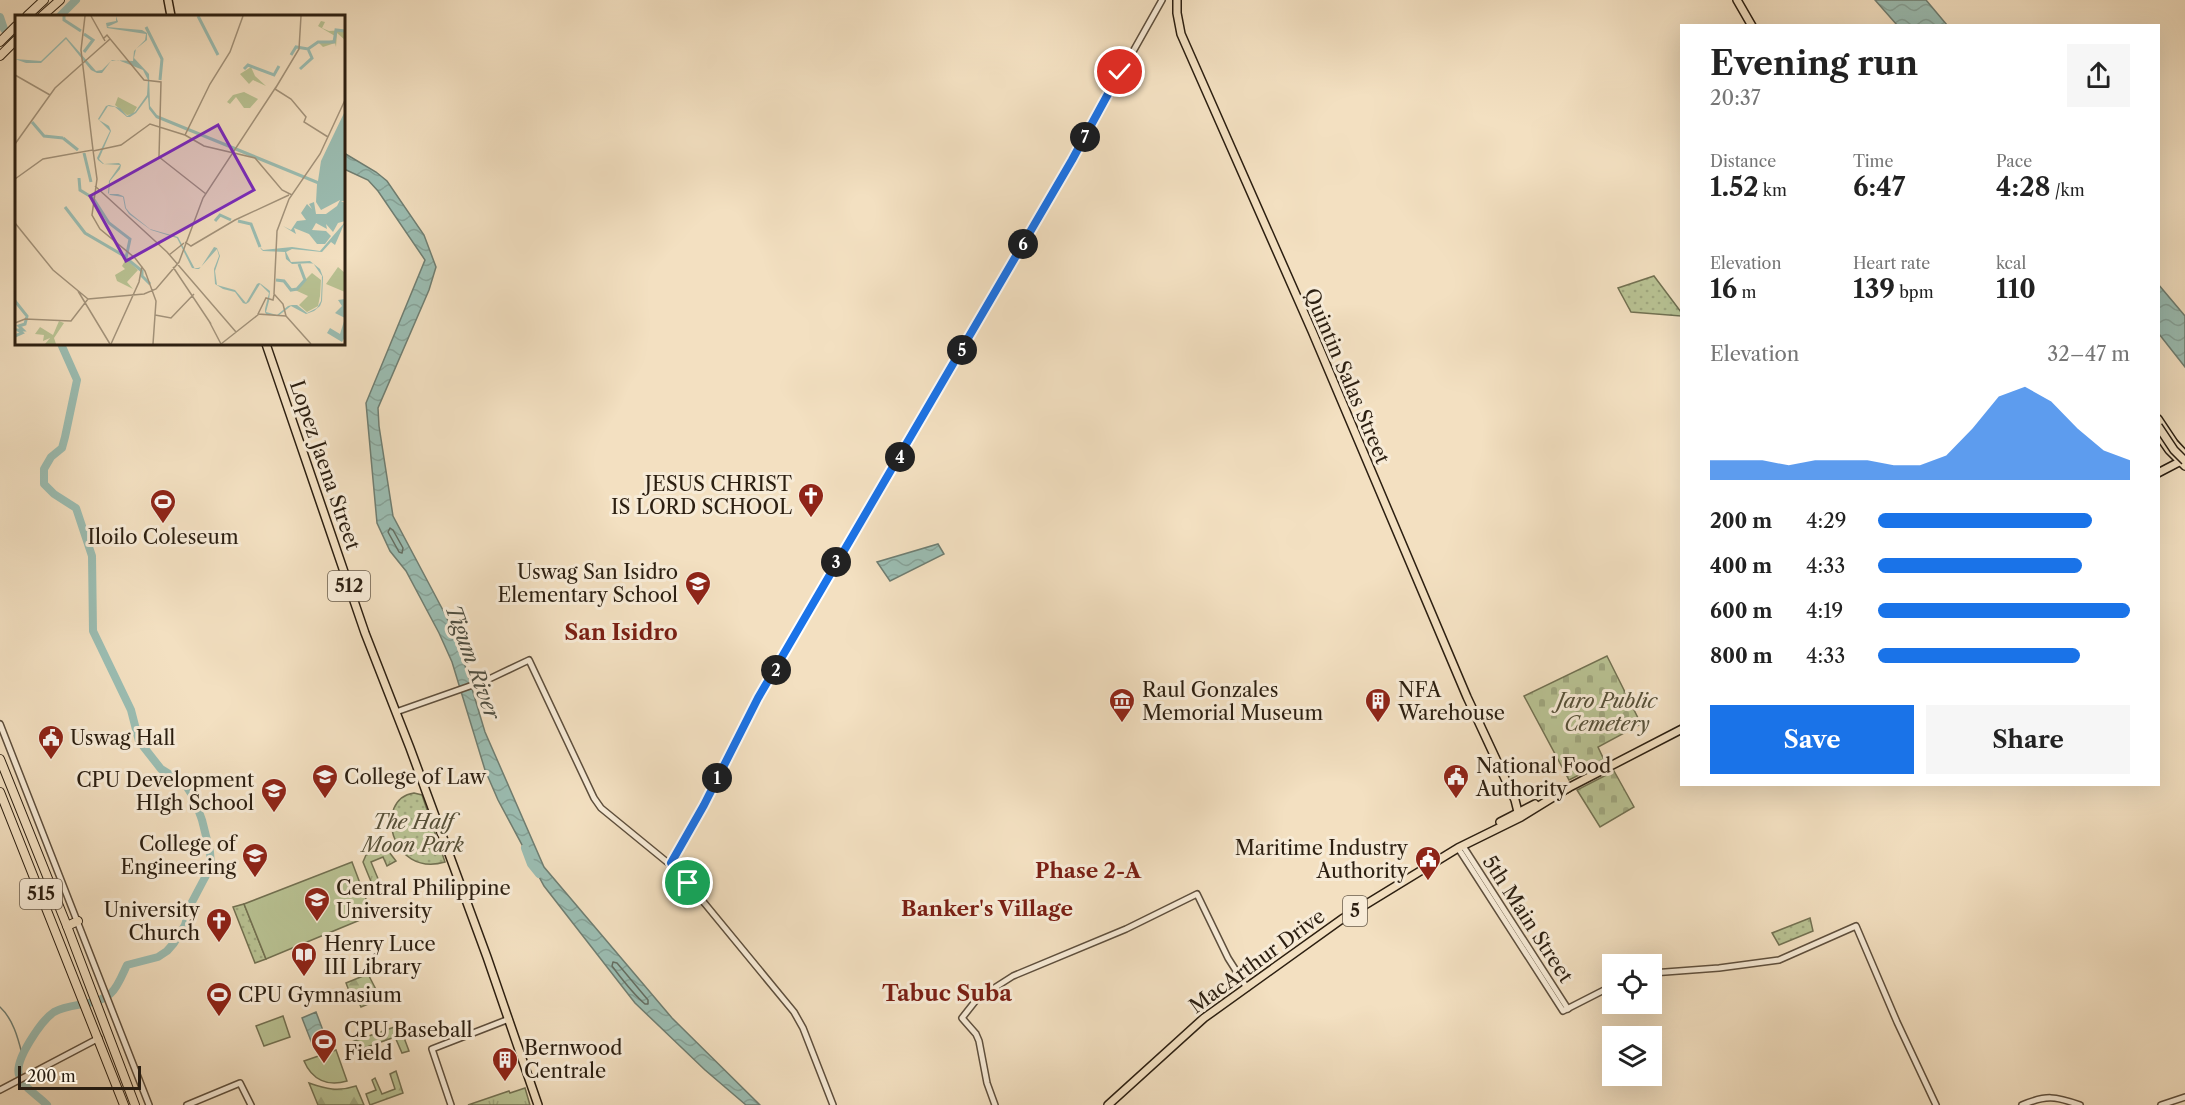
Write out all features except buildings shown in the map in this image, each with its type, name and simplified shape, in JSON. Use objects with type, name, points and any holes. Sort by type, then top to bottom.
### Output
[{"type":"highway","points":[[28,15],[44,0]]},
{"type":"highway","points":[[43,15],[60,0]]},
{"type":"highway","points":[[0,42],[15,27]]},
{"type":"highway","points":[[0,56],[15,41]]},
{"type":"highway","name":"515","points":[[0,759],[135,1105]]},
{"type":"highway","name":"515","points":[[0,792],[124,1105]]},
{"type":"highway","points":[[26,855],[36,852]]},
{"type":"highway","points":[[67,926],[78,921]]},
{"type":"main road","points":[[168,0],[171,15]]},
{"type":"main road","name":"Quintin Salas Street","points":[[1177,0],[1181,34],[1520,814]]},
{"type":"main road","points":[[1737,0],[1751,24]]},
{"type":"main road","name":"Lopez Jaena Street","points":[[266,345],[365,633],[509,1019],[538,1105]]},
{"type":"main road","points":[[2160,422],[2184,459]]},
{"type":"main road","points":[[2160,429],[2174,450],[2184,459]]},
{"type":"main road","points":[[2160,437],[2169,450],[2171,457],[2169,468]]},
{"type":"main road","points":[[2169,450],[2184,459]]},
{"type":"main road","points":[[2160,472],[2184,459]]},
{"type":"main road","name":"MacArthur Drive","points":[[1108,1105],[1200,1022],[1349,915],[1464,845],[1680,730]]},
{"type":"street","points":[[671,863],[704,805],[758,698],[1072,160],[1162,0]]},
{"type":"street","points":[[396,712],[487,680],[529,660],[594,798],[601,808],[671,863],[794,1012],[803,1028],[833,1105]]},
{"type":"street","points":[[0,724],[149,1105]]},
{"type":"street","name":"5th Main Street","points":[[1464,845],[1566,1010],[1602,991]]},
{"type":"street","points":[[994,1105],[979,1041],[962,1018],[977,999],[1014,976],[1197,894],[1228,958],[1246,988]]},
{"type":"street","points":[[1662,972],[1779,960],[1856,927],[1936,1105]]},
{"type":"street","points":[[451,1105],[432,1049],[509,1019]]},
{"type":"street","points":[[0,1090],[99,1038]]},
{"type":"street","points":[[187,1105],[240,1083],[251,1105]]},
{"type":"street","points":[[2022,1105],[2051,1097],[2080,1105]]},
{"type":"street","points":[[2161,1105],[2185,1097]]},
{"type":"green space","points":[[1654,276],[1680,311],[1680,316],[1631,312],[1618,288]]},
{"type":"green space","name":"Jaro Public Cemetery","points":[[1607,656],[1641,724],[1598,747],[1605,762],[1569,780],[1524,696]]},
{"type":"green space","points":[[1614,771],[1634,807],[1600,827],[1577,790]]},
{"type":"green space","name":"The Half Moon Park","points":[[414,793],[422,795],[445,862],[426,864],[411,859],[400,849],[394,836],[391,822],[394,809],[401,798]]},
{"type":"green space","points":[[386,848],[396,861],[387,866],[383,857],[371,862],[379,881],[372,884],[363,862],[366,855]]},
{"type":"green space","points":[[352,862],[372,915],[266,959],[244,904]]},
{"type":"green space","points":[[244,904],[266,959],[255,963],[233,907]]},
{"type":"green space","points":[[1810,918],[1813,931],[1779,945],[1772,933]]},
{"type":"green space","points":[[368,974],[383,1003],[373,1002],[361,1007],[355,994],[351,996],[346,983]]},
{"type":"green space","points":[[283,1016],[290,1037],[264,1046],[256,1026]]},
{"type":"green space","points":[[403,1024],[406,1033],[403,1035],[409,1051],[402,1053],[395,1037],[350,1053],[346,1044]]},
{"type":"green space","name":"CPU Baseball Field","points":[[336,1050],[347,1081],[327,1082],[316,1077],[307,1068],[304,1061]]},
{"type":"green space","points":[[396,1071],[403,1093],[370,1105],[366,1094],[376,1090],[372,1080],[375,1078],[382,1094],[395,1089],[390,1074]]},
{"type":"green space","points":[[309,1083],[332,1089],[356,1086],[364,1105],[318,1105]]},
{"type":"green space","points":[[525,1088],[530,1105],[468,1105],[509,1091],[510,1093]]},
{"type":"water","points":[[1875,0],[1926,0],[1946,24],[1896,24]]},
{"type":"water","points":[[345,154],[387,181],[424,235],[436,267],[429,290],[378,408],[393,516],[445,614],[460,649],[485,732],[544,867],[672,1018],[760,1105],[746,1105],[705,1070],[635,1003],[544,886],[498,800],[485,770],[452,662],[439,633],[406,571],[390,551],[377,523],[366,403],[425,260],[368,180],[345,169]]},
{"type":"water","points":[[2160,286],[2185,316],[2185,367],[2160,335]]},
{"type":"water","points":[[938,544],[944,554],[890,581],[877,562]]},
{"type":"water","points":[[316,1012],[327,1041],[313,1046],[302,1018]]},
{"type":"waterway","points":[[61,15],[76,0]]},
{"type":"waterway","points":[[0,17],[4,29],[15,43]]},
{"type":"waterway","points":[[47,1105],[28,1088],[19,1075],[21,1060],[36,1031],[54,1012],[91,1003],[111,993],[127,965],[158,957],[167,951],[185,925],[192,902],[211,866],[210,852],[194,798],[185,784],[161,769],[139,741],[131,710],[93,631],[92,556],[76,508],[54,494],[44,484],[44,469],[51,457],[62,448],[77,380],[61,345]]},
{"type":"waterway","name":"Tigum River","points":[[525,848],[531,864],[539,874]]},
{"type":"waterway","points":[[0,1007],[12,1023],[22,1054]]},
{"type":"place","name":"JESUS CHRIST IS LORD SCHOOL","points":[[811,519]]},
{"type":"place","name":"Iloilo Coleseum","points":[[163,525]]},
{"type":"place","name":"Uswag San Isidro Elementary School","points":[[698,607]]},
{"type":"place","name":"Raul Gonzales Memorial Museum","points":[[1122,724]]},
{"type":"place","name":"NFA Warehouse","points":[[1378,724]]},
{"type":"place","name":"Uswag Hall","points":[[51,761]]},
{"type":"place","name":"College of Law","points":[[325,800]]},
{"type":"place","name":"National Food Authority","points":[[1456,800]]},
{"type":"place","name":"CPU Development HIgh School","points":[[274,814]]},
{"type":"place","name":"College of Engineering","points":[[255,879]]},
{"type":"place","name":"Maritime Industry Authority","points":[[1428,882]]},
{"type":"place","name":"Central Philippine University","points":[[317,923]]},
{"type":"place","name":"University Church","points":[[219,944]]},
{"type":"place","name":"Henry Luce III Library","points":[[304,978]]},
{"type":"place","name":"CPU Gymnasium","points":[[219,1018]]},
{"type":"place","name":"CPU Baseball Field","points":[[324,1065]]},
{"type":"place","name":"Bernwood Centrale","points":[[505,1083]]},
{"type":"district","name":"San Isidro","points":[[621,632]]},
{"type":"district","name":"Phase 2-A","points":[[1088,870]]},
{"type":"district","name":"Banker's Village","points":[[987,908]]},
{"type":"district","name":"Tabuc Suba","points":[[947,993]]},
{"type":"route","points":[[688,883],[671,863],[704,805],[758,698],[1072,160],[1120,72]]}]
